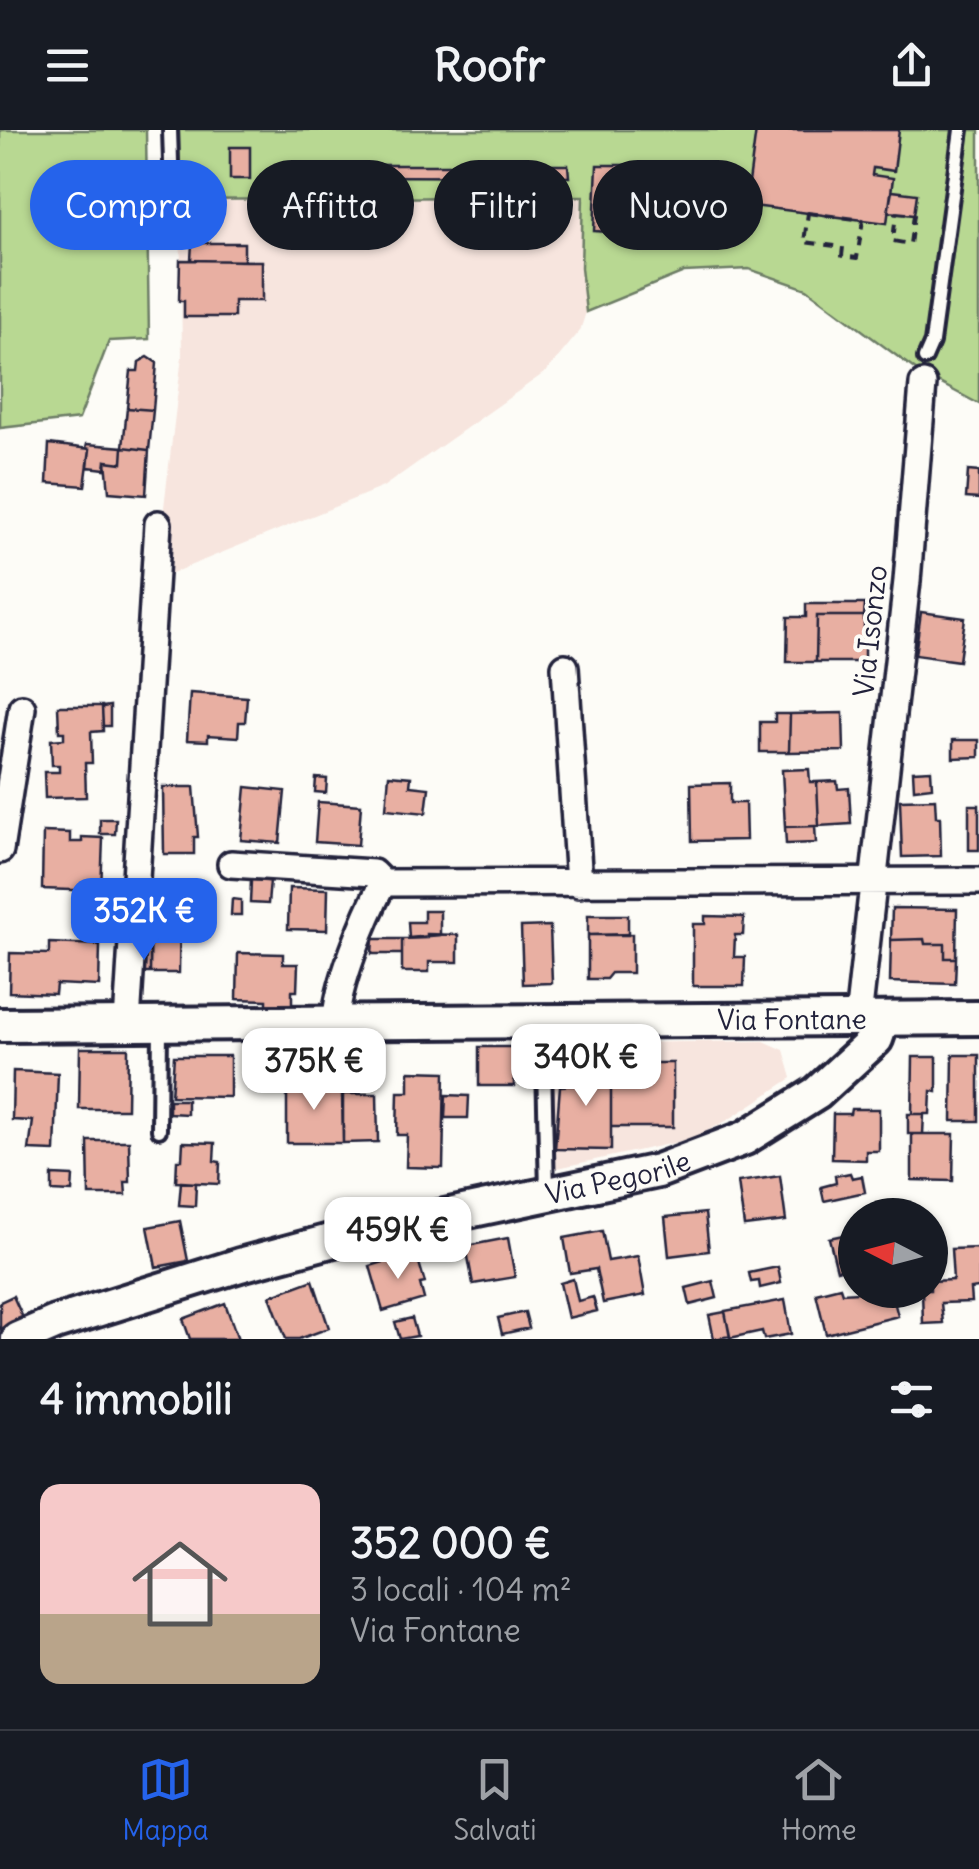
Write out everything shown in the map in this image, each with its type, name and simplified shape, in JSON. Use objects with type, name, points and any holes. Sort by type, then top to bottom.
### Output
[{"type":"street","name":"Via Isonzo","points":[[871,1019],[872,883],[906,580],[924,371]]},
{"type":"street","points":[[127,1023],[158,524]]},
{"type":"street","points":[[565,667],[579,884]]},
{"type":"street","points":[[0,850],[22,708]]},
{"type":"street","points":[[231,864],[373,873],[383,883],[979,881]]},
{"type":"street","points":[[336,1022],[340,995],[372,903],[383,883]]},
{"type":"street","name":"Via Fontane","points":[[0,1025],[979,1018]]},
{"type":"street","name":"Via Pegorile","points":[[18,1339],[55,1324],[345,1236],[658,1171],[745,1138],[817,1093],[876,1038],[871,1019]]},
{"type":"lane","points":[[170,130],[171,160]]},
{"type":"lane","points":[[924,371],[932,342],[961,130]]},
{"type":"lane","points":[[542,1019],[547,1194]]},
{"type":"lane","points":[[160,1023],[160,1130]]},
{"type":"path","points":[[808,213],[862,220],[858,258],[842,256],[843,247],[804,242],[808,213]]},
{"type":"path","points":[[896,213],[914,215],[910,244],[892,242],[896,213]]},
{"type":"shaded area","points":[[573,196],[584,196],[581,268],[586,312],[580,331],[547,371],[383,487],[160,578],[162,524],[182,356],[181,250],[227,250],[227,200],[247,199],[247,250],[414,250],[414,198],[434,197],[434,250],[573,250]]},
{"type":"shaded area","points":[[764,1041],[784,1050],[792,1078],[728,1120],[692,1139],[539,1172],[538,1044]]},
{"type":"green space","points":[[0,130],[146,130],[146,160],[30,160],[30,250],[148,250],[149,339],[109,341],[79,419],[0,428]]},
{"type":"green space","points":[[179,130],[979,130],[979,404],[917,371],[807,289],[749,269],[684,272],[586,312],[581,268],[583,196],[573,196],[573,160],[434,160],[434,197],[414,198],[414,160],[247,160],[247,199],[227,200],[227,160],[179,160]]},
{"type":"building","points":[[756,130],[899,130],[894,171],[873,168],[872,175],[893,178],[887,223],[763,207],[763,160],[752,160]]},
{"type":"building","points":[[230,147],[250,147],[247,179],[230,179]]},
{"type":"building","points":[[414,165],[434,165],[434,176],[414,176]]},
{"type":"building","points":[[892,191],[917,194],[914,215],[888,212]]},
{"type":"building","points":[[227,243],[244,243],[244,261],[191,260],[192,250],[227,250]]},
{"type":"building","points":[[180,260],[262,261],[262,301],[234,301],[234,317],[184,317],[184,301],[179,301]]},
{"type":"building","points":[[148,357],[157,363],[153,410],[127,408],[131,371],[138,371],[139,362]]},
{"type":"building","points":[[127,408],[153,410],[149,450],[123,447]]},
{"type":"building","points":[[49,444],[90,449],[85,486],[47,483]]},
{"type":"building","points":[[87,444],[123,447],[122,463],[106,461],[105,469],[88,467]]},
{"type":"building","points":[[123,447],[149,450],[146,495],[109,492],[106,461],[122,463]]},
{"type":"building","points":[[968,471],[979,472],[979,499],[966,498]]},
{"type":"building","points":[[806,604],[865,604],[864,616],[817,616],[816,662],[787,662],[788,617],[806,617]]},
{"type":"building","points":[[921,612],[965,618],[959,661],[915,655]]},
{"type":"building","points":[[817,616],[864,616],[864,662],[816,662]]},
{"type":"building","points":[[190,693],[247,697],[245,722],[239,722],[238,737],[208,735],[208,741],[187,740]]},
{"type":"building","points":[[58,706],[102,706],[103,731],[91,732],[92,763],[85,763],[86,797],[45,798],[44,772],[59,772],[59,765],[52,765],[51,740],[64,739],[64,732],[59,732]]},
{"type":"building","points":[[110,706],[110,726],[103,726],[102,707]]},
{"type":"building","points":[[843,713],[844,751],[789,752],[790,714]]},
{"type":"building","points":[[775,714],[790,714],[789,752],[760,752],[760,722],[775,722]]},
{"type":"building","points":[[953,740],[979,740],[979,757],[953,758]]},
{"type":"building","points":[[809,769],[810,782],[817,782],[819,826],[785,827],[782,770]]},
{"type":"building","points":[[931,770],[932,787],[914,789],[913,771]]},
{"type":"building","points":[[389,775],[411,777],[410,786],[429,788],[426,813],[386,809]]},
{"type":"building","points":[[316,778],[327,779],[326,793],[315,792]]},
{"type":"building","points":[[837,781],[838,789],[849,788],[851,824],[819,826],[817,782]]},
{"type":"building","points":[[730,783],[730,803],[745,803],[746,840],[692,841],[691,784]]},
{"type":"building","points":[[163,787],[194,787],[198,837],[194,837],[194,854],[164,854]]},
{"type":"building","points":[[246,787],[285,791],[280,843],[241,840]]},
{"type":"building","points":[[935,799],[936,817],[940,817],[941,856],[902,857],[900,800]]},
{"type":"building","points":[[318,802],[361,805],[358,845],[315,842]]},
{"type":"building","points":[[969,805],[979,805],[979,850],[969,850]]},
{"type":"building","points":[[100,819],[116,819],[115,834],[100,834]]},
{"type":"building","points":[[815,826],[816,843],[786,844],[785,827]]},
{"type":"building","points":[[43,832],[70,833],[70,842],[82,842],[82,837],[103,838],[101,891],[42,889]]},
{"type":"building","points":[[251,880],[270,881],[268,904],[250,903]]},
{"type":"building","points":[[289,888],[328,889],[327,930],[288,929]]},
{"type":"building","points":[[232,899],[241,900],[241,915],[231,915]]},
{"type":"building","points":[[151,905],[180,906],[179,973],[150,973]]},
{"type":"building","points":[[892,908],[957,909],[956,958],[945,958],[945,944],[925,944],[924,939],[891,940]]},
{"type":"building","points":[[424,911],[440,911],[440,935],[409,938],[408,922],[424,922]]},
{"type":"building","points":[[588,915],[628,915],[628,935],[588,935]]},
{"type":"building","points":[[705,916],[744,917],[743,935],[735,935],[734,957],[745,957],[744,986],[693,986],[693,924],[705,924]]},
{"type":"building","points":[[550,926],[552,983],[523,984],[521,927]]},
{"type":"building","points":[[427,934],[458,935],[458,962],[429,962],[429,972],[402,972],[402,939],[427,938]]},
{"type":"building","points":[[632,934],[632,973],[588,979],[588,935]]},
{"type":"building","points":[[373,939],[402,939],[402,954],[372,954]]},
{"type":"building","points":[[924,939],[925,944],[945,944],[945,958],[956,958],[955,984],[890,982],[891,940]]},
{"type":"building","points":[[49,943],[100,945],[99,986],[56,984],[55,994],[9,992],[10,953],[49,954]]},
{"type":"building","points":[[138,952],[150,952],[150,973],[137,973]]},
{"type":"building","points":[[238,953],[283,954],[283,964],[298,964],[292,1009],[267,1009],[267,1000],[237,999]]},
{"type":"building","points":[[479,1047],[514,1047],[514,1086],[479,1086]]},
{"type":"building","points":[[80,1048],[128,1048],[127,1109],[79,1109]]},
{"type":"building","points":[[953,1055],[979,1055],[979,1121],[952,1121]]},
{"type":"building","points":[[174,1056],[230,1056],[230,1097],[171,1096]]},
{"type":"building","points":[[913,1057],[937,1057],[937,1092],[931,1091],[930,1114],[912,1114]]},
{"type":"building","points":[[576,1062],[611,1062],[611,1150],[555,1149],[560,1086],[575,1085]]},
{"type":"building","points":[[611,1063],[673,1063],[673,1127],[611,1127]]},
{"type":"building","points":[[13,1071],[58,1073],[55,1151],[29,1150],[33,1121],[12,1120]]},
{"type":"building","points":[[409,1071],[445,1072],[443,1168],[406,1167],[407,1135],[397,1135],[398,1092],[409,1092]]},
{"type":"building","points":[[287,1078],[309,1078],[309,1085],[343,1085],[343,1143],[287,1143]]},
{"type":"building","points":[[342,1094],[377,1094],[378,1142],[343,1143]]},
{"type":"building","points":[[446,1095],[469,1096],[468,1118],[445,1118]]},
{"type":"building","points":[[169,1100],[187,1100],[187,1114],[169,1113]]},
{"type":"building","points":[[851,1109],[879,1109],[879,1151],[866,1151],[866,1160],[832,1159],[833,1114],[850,1114]]},
{"type":"building","points":[[908,1114],[924,1114],[923,1134],[908,1134]]},
{"type":"building","points":[[912,1134],[954,1134],[953,1181],[912,1180]]},
{"type":"building","points":[[88,1141],[129,1141],[130,1182],[125,1182],[126,1195],[89,1195]]},
{"type":"building","points":[[183,1142],[215,1143],[214,1161],[220,1162],[219,1184],[176,1182]]},
{"type":"building","points":[[850,1173],[852,1178],[862,1176],[865,1192],[824,1201],[821,1187],[836,1183],[835,1176]]},
{"type":"building","points":[[52,1175],[73,1176],[72,1192],[52,1191]]},
{"type":"building","points":[[780,1176],[786,1221],[744,1226],[738,1182]]},
{"type":"building","points":[[181,1182],[196,1183],[195,1206],[179,1205]]},
{"type":"building","points":[[705,1213],[709,1251],[669,1256],[665,1217]]},
{"type":"building","points":[[180,1221],[188,1261],[156,1267],[148,1227]]},
{"type":"building","points":[[602,1231],[608,1261],[638,1256],[645,1295],[603,1303],[596,1269],[570,1273],[564,1238]]},
{"type":"building","points":[[838,1236],[837,1270],[829,1238]]},
{"type":"building","points":[[508,1238],[515,1277],[473,1284],[466,1246]]},
{"type":"building","points":[[979,1248],[979,1288],[970,1289],[971,1302],[948,1303],[948,1280],[953,1280],[951,1249]]},
{"type":"building","points":[[417,1256],[425,1283],[420,1284],[424,1299],[383,1311],[370,1266]]},
{"type":"building","points":[[778,1267],[781,1283],[760,1288],[759,1281],[751,1282],[749,1273]]},
{"type":"building","points":[[573,1279],[578,1301],[593,1297],[597,1311],[568,1318],[560,1283]]},
{"type":"building","points":[[313,1280],[329,1328],[299,1339],[286,1339],[270,1296]]},
{"type":"building","points":[[713,1281],[717,1298],[690,1305],[686,1288]]},
{"type":"building","points":[[838,1288],[838,1308],[896,1308],[898,1316],[826,1334],[816,1293]]},
{"type":"building","points":[[13,1296],[23,1318],[0,1329],[0,1302]]},
{"type":"building","points":[[785,1300],[791,1334],[764,1339],[762,1331],[730,1338],[725,1311]]},
{"type":"building","points":[[225,1303],[238,1339],[190,1339],[183,1319]]},
{"type":"building","points":[[923,1308],[942,1308],[943,1323],[923,1324]]},
{"type":"building","points":[[525,1312],[529,1328],[502,1334],[498,1318]]},
{"type":"building","points":[[725,1312],[730,1336],[714,1339],[709,1315]]},
{"type":"building","points":[[412,1318],[417,1336],[400,1339],[395,1322]]}]
